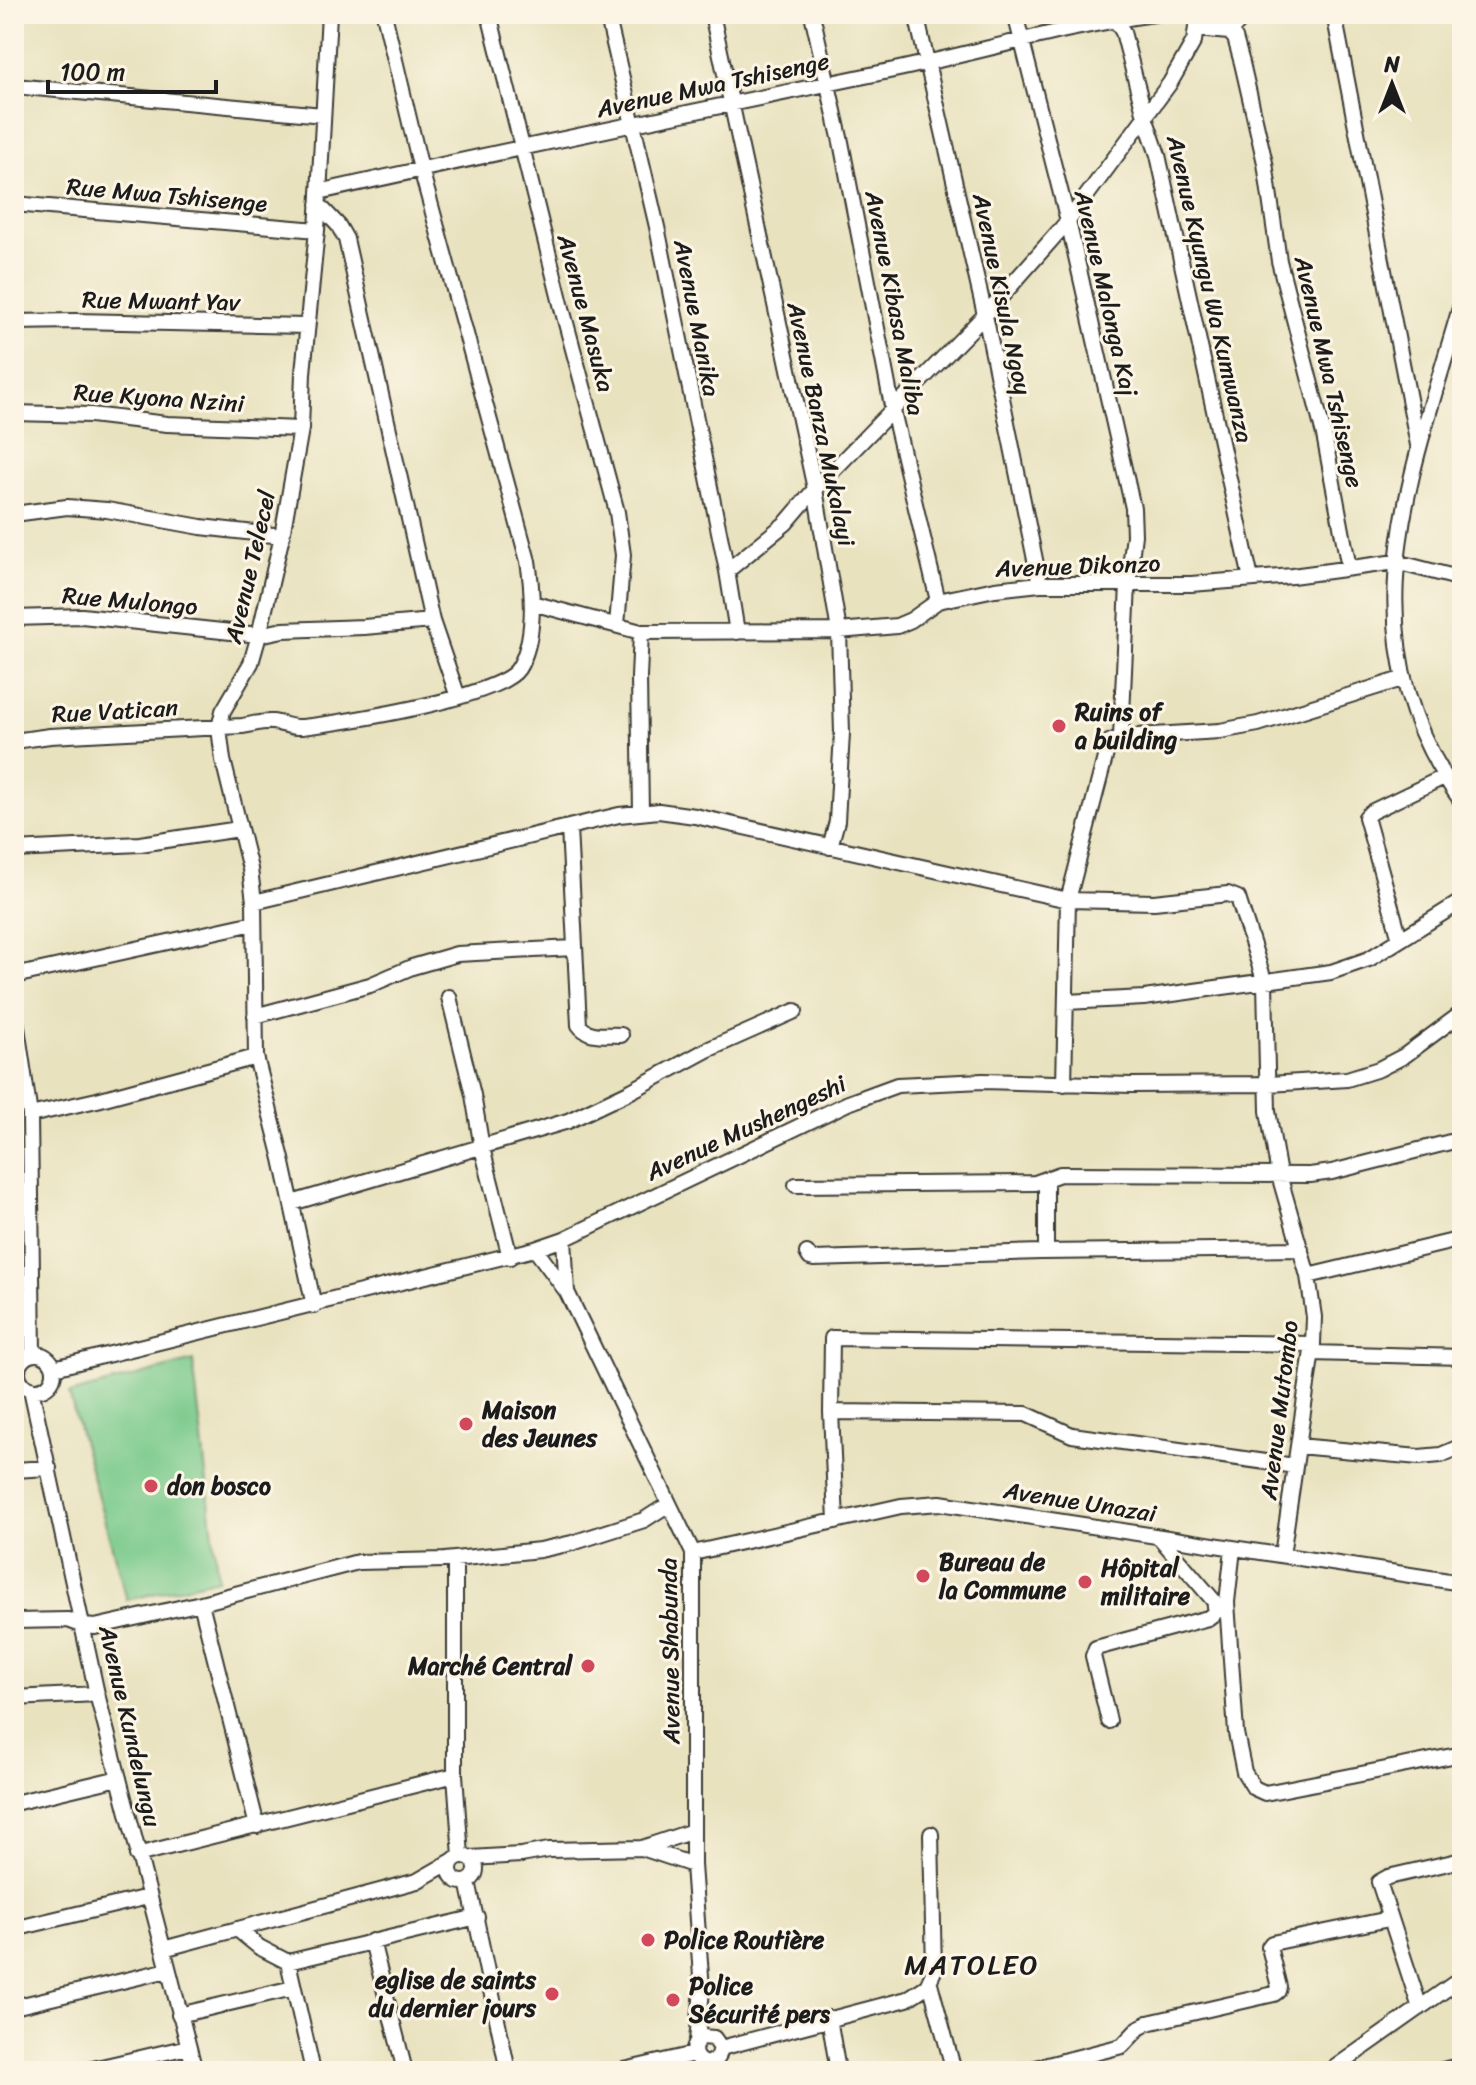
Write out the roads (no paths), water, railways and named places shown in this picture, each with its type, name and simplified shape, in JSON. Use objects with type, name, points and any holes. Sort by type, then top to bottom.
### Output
[{"type":"street","name":"Avenue Telecel","points":[[219,728],[223,711],[251,663],[259,635],[282,536],[301,429],[317,230],[329,14]]},
{"type":"street","points":[[384,14],[421,169],[528,561],[532,603]]},
{"type":"street","name":"Avenue Masuka","points":[[489,14],[520,147],[620,525],[623,555],[617,625]]},
{"type":"street","name":"Avenue Manika","points":[[607,14],[634,125],[737,632]]},
{"type":"street","name":"Avenue Banza Mukalayi","points":[[712,14],[815,489],[839,631],[842,665],[840,775],[837,821],[830,847]]},
{"type":"street","name":"Avenue Kibasa Maliba","points":[[812,14],[893,411],[938,601]]},
{"type":"street","name":"Avenue Kisula Ngoy","points":[[916,14],[985,315],[1040,584]]},
{"type":"street","name":"Avenue Malonga Kaj","points":[[1015,14],[1068,221],[1133,508],[1134,535],[1128,584],[1121,737]]},
{"type":"street","name":"Avenue Mwa Tshisenge","points":[[318,198],[421,169],[520,147],[927,63],[1114,17],[1154,14]]},
{"type":"street","points":[[727,571],[776,533],[985,315],[1068,221],[1146,120],[1189,52],[1197,22],[1229,32],[1247,14]]},
{"type":"street","points":[[1334,14],[1419,450]]},
{"type":"street","name":"Avenue Kyungu Wa Kumwanza","points":[[1114,17],[1125,40],[1167,193],[1251,579]]},
{"type":"street","name":"Avenue Mwa Tshisenge","points":[[1229,32],[1235,38],[1242,63],[1265,163],[1279,261],[1319,412],[1349,568]]},
{"type":"street","points":[[14,86],[323,115]]},
{"type":"street","points":[[318,198],[346,239],[432,621],[458,697]]},
{"type":"street","name":"Rue Mwa Tshisenge","points":[[14,204],[317,230]]},
{"type":"street","points":[[1462,301],[1459,321],[1406,495],[1396,562],[1396,628],[1402,679],[1412,710],[1462,802]]},
{"type":"street","name":"Rue Mwant Yav","points":[[14,322],[307,326]]},
{"type":"street","name":"Rue Kyona Nzini","points":[[14,413],[91,415],[167,424],[301,429]]},
{"type":"street","points":[[14,514],[67,507],[107,510],[201,527],[282,536]]},
{"type":"street","points":[[1396,562],[1462,579]]},
{"type":"street","name":"Avenue Dikonzo","points":[[532,603],[641,632],[839,631],[897,626],[938,601],[995,589],[1040,584],[1191,584],[1396,562]]},
{"type":"street","name":"Rue Vatican","points":[[14,741],[267,722],[299,727],[458,697],[505,681],[517,670],[530,630],[532,603]]},
{"type":"street","name":"Rue Mulongo","points":[[14,618],[82,616],[259,635],[283,630],[432,621]]},
{"type":"street","points":[[641,632],[641,812]]},
{"type":"street","points":[[1064,1084],[1068,900],[1106,745],[1112,739],[1121,737],[1220,731],[1258,724],[1402,679]]},
{"type":"street","points":[[219,728],[223,760],[250,869],[254,902],[256,1057],[314,1306]]},
{"type":"street","points":[[1400,939],[1366,817],[1371,812],[1453,784]]},
{"type":"street","points":[[254,902],[641,812],[695,816],[1068,900]]},
{"type":"street","points":[[569,828],[579,1025],[584,1032],[591,1034],[621,1035]]},
{"type":"street","points":[[14,850],[140,844],[239,829]]},
{"type":"street","name":"Avenue Mutombo","points":[[1068,900],[1154,902],[1234,895],[1241,903],[1265,983],[1268,1111],[1279,1175],[1308,1276],[1314,1317],[1282,1555]]},
{"type":"street","points":[[1066,1002],[1144,998],[1265,983],[1350,967],[1462,901]]},
{"type":"street","points":[[14,976],[254,923]]},
{"type":"street","points":[[255,1016],[370,985],[412,967],[457,954],[574,948]]},
{"type":"street","points":[[449,997],[510,1257]]},
{"type":"street","points":[[14,1007],[30,1115],[33,1354]]},
{"type":"street","points":[[292,1203],[568,1121],[707,1050],[795,1011]]},
{"type":"street","name":"Avenue Mushengeshi","points":[[54,1368],[535,1249],[564,1239],[848,1103],[897,1085],[983,1081],[1269,1084],[1347,1079],[1379,1069],[1404,1056],[1462,1013]]},
{"type":"street","points":[[30,1115],[256,1057]]},
{"type":"street","points":[[796,1185],[1035,1183],[1060,1174],[1279,1175],[1332,1172],[1462,1139]]},
{"type":"street","points":[[1046,1179],[1046,1252]]},
{"type":"street","points":[[564,1239],[567,1292]]},
{"type":"street","points":[[1308,1276],[1462,1239]]},
{"type":"street","points":[[535,1249],[567,1292]]},
{"type":"street","points":[[807,1253],[814,1259],[1301,1249]]},
{"type":"street","name":"Avenue Shabunda","points":[[567,1292],[693,1553],[693,1865],[702,1990]]},
{"type":"street","points":[[836,1521],[831,1412],[832,1338],[1312,1348],[1462,1357]]},
{"type":"street","points":[[33,1354],[46,1357],[54,1368],[51,1382],[46,1387],[20,1378],[23,1359],[33,1354]]},
{"type":"street","name":"Avenue Kundelungu","points":[[20,1378],[49,1468],[97,1694],[195,2071]]},
{"type":"street","points":[[831,1412],[1026,1414],[1072,1435],[1295,1466]]},
{"type":"street","points":[[1298,1446],[1419,1457],[1441,1455],[1462,1446]]},
{"type":"street","points":[[14,1470],[49,1468]]},
{"type":"street","name":"Avenue Unazai","points":[[693,1553],[913,1504],[940,1503],[1462,1583]]},
{"type":"street","points":[[14,1621],[68,1620],[84,1626],[102,1626],[358,1562],[455,1560],[540,1550],[644,1520],[669,1504]]},
{"type":"street","points":[[1109,1721],[1093,1654],[1096,1648],[1208,1618],[1216,1612],[1214,1601],[1160,1538]]},
{"type":"street","points":[[1233,1549],[1227,1602],[1236,1733],[1244,1772],[1256,1791],[1265,1793],[1462,1754]]},
{"type":"street","points":[[455,1560],[455,1775],[461,1859],[451,1872],[466,1879],[477,1917],[508,2071]]},
{"type":"street","points":[[201,1603],[257,1826]]},
{"type":"street","points":[[14,1698],[97,1694]]},
{"type":"street","points":[[137,1855],[455,1775]]},
{"type":"street","points":[[14,1803],[119,1778]]},
{"type":"street","points":[[163,1949],[417,1881],[461,1859],[549,1850],[642,1848],[693,1831]]},
{"type":"street","points":[[620,2071],[699,2057],[713,2062],[718,2054],[829,2018],[918,1994],[930,1983],[934,1971],[931,1834]]},
{"type":"street","points":[[642,1848],[693,1865]]},
{"type":"street","points":[[417,1881],[466,1879],[521,1855]]},
{"type":"street","points":[[461,1859],[476,1867],[466,1879]]},
{"type":"street","points":[[1420,2008],[1379,1885],[1381,1880],[1462,1860]]},
{"type":"street","points":[[14,1929],[148,1897]]},
{"type":"street","points":[[237,1929],[259,1947],[288,1962],[477,1917]]},
{"type":"street","points":[[1024,2071],[1122,2046],[1148,2023],[1274,1994],[1279,1987],[1269,1947],[1271,1944],[1389,1919]]},
{"type":"street","points":[[372,1941],[405,2071]]},
{"type":"street","points":[[288,1962],[313,2071]]},
{"type":"street","points":[[14,2007],[168,1970]]},
{"type":"street","points":[[1330,2071],[1462,1978]]},
{"type":"street","points":[[930,1983],[954,2071]]},
{"type":"street","points":[[179,2015],[293,1988]]},
{"type":"street","points":[[702,1990],[718,2054]]},
{"type":"street","points":[[699,2057],[702,1990]]},
{"type":"street","points":[[829,2018],[838,2071]]},
{"type":"street","points":[[699,2057],[708,2036],[718,2054]]},
{"type":"street","points":[[84,2071],[188,2047]]},
{"type":"street","points":[[1439,2071],[1462,2065]]},
{"type":"place","name":"Ruins of a building","points":[[1059,726]]},
{"type":"place","name":"Maison des Jeunes","points":[[466,1424]]},
{"type":"place","name":"don bosco","points":[[151,1486]]},
{"type":"place","name":"Bureau de la Commune","points":[[923,1576]]},
{"type":"place","name":"Hôpital militaire","points":[[1085,1582]]},
{"type":"place","name":"Marché Central","points":[[588,1666]]},
{"type":"place","name":"Police Routière","points":[[648,1940]]},
{"type":"place","name":"eglise de saints du dernier jours","points":[[552,1994]]},
{"type":"place","name":"Police Sécurité pers","points":[[673,2000]]},
{"type":"district","name":"MATOLEO","points":[[972,1964]]}]
